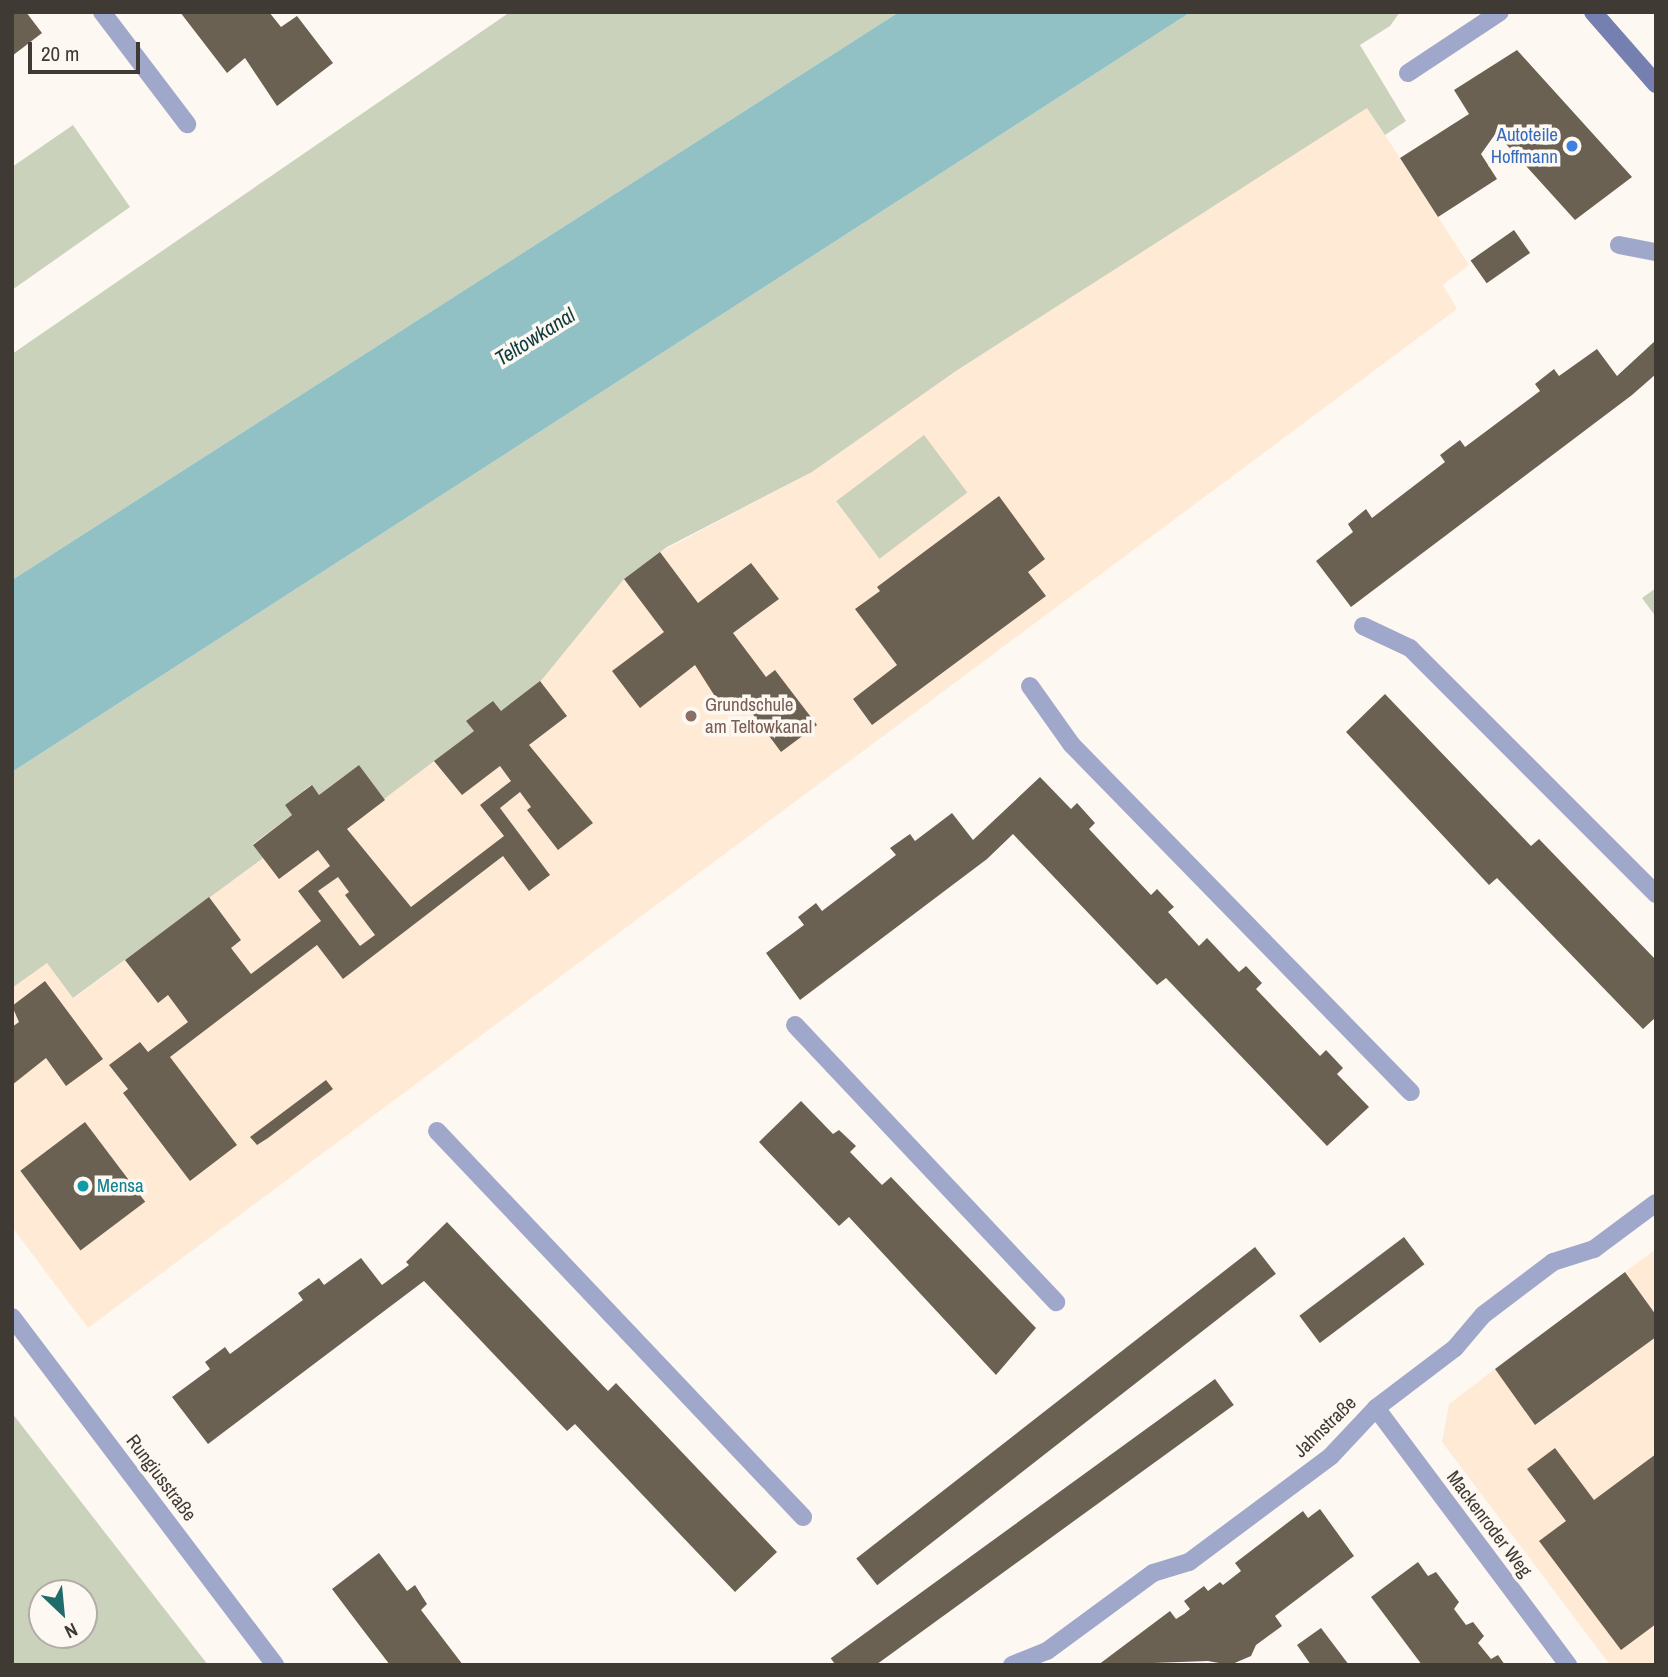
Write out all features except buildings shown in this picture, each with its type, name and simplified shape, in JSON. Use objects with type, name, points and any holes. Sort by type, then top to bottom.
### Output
[{"type":"main road","points":[[1593,12],[1656,84]]},
{"type":"street","points":[[102,12],[187,124]]},
{"type":"street","points":[[1408,73],[1500,12]]},
{"type":"street","points":[[1619,245],[1656,252]]},
{"type":"street","points":[[1363,626],[1410,648],[1656,894]]},
{"type":"street","points":[[1030,686],[1072,745],[1411,1092]]},
{"type":"street","points":[[795,1025],[1056,1303]]},
{"type":"street","points":[[437,1130],[803,1517]]},
{"type":"street","name":"Jahnstraße","points":[[1012,1665],[1047,1651],[1153,1573],[1189,1562],[1331,1456],[1376,1408],[1454,1348],[1483,1315],[1553,1262],[1594,1250],[1656,1203]]},
{"type":"street","name":"Rungiusstraße","points":[[12,1317],[275,1665]]},
{"type":"street","name":"Mackenroder Weg","points":[[1376,1408],[1568,1665]]},
{"type":"shaded area","name":"Grundschule am Teltowkanal","points":[[1367,107],[1469,265],[1443,285],[1457,309],[88,1328],[12,1227],[12,988],[47,962],[74,998],[262,858],[253,845],[292,815],[285,805],[312,785],[320,795],[359,765],[384,798],[473,732],[466,721],[493,701],[500,711],[540,681],[624,579],[660,552],[812,472],[956,371]]},
{"type":"shaded area","points":[[1656,1249],[1656,1315],[1625,1272]]},
{"type":"shaded area","points":[[1656,1337],[1656,1665],[1610,1665],[1442,1442],[1449,1404],[1495,1369],[1536,1425]]},
{"type":"green space","points":[[510,12],[899,12],[12,580],[12,354]]},
{"type":"green space","points":[[1191,12],[1400,12],[1390,26],[1360,45],[1406,121],[1385,135],[1367,108],[956,371],[812,472],[667,547],[624,579],[540,682],[501,711],[467,722],[474,731],[384,799],[359,765],[319,795],[311,785],[285,805],[292,815],[253,844],[263,858],[73,998],[47,963],[12,988],[12,772]]},
{"type":"green space","points":[[73,125],[130,207],[12,290],[12,167]]},
{"type":"green space","points":[[924,435],[967,493],[879,559],[836,501]]},
{"type":"green space","points":[[1656,588],[1656,617],[1642,598]]},
{"type":"green space","points":[[12,1413],[208,1665],[12,1665]]},
{"type":"water","name":"Teltowkanal","points":[[899,12],[1191,12],[12,772],[12,580]]},
{"type":"place","name":"Autoteile Hoffmann","points":[[1572,146]]},
{"type":"place","name":"Grundschule am Teltowkanal","points":[[691,716]]},
{"type":"place","name":"Mensa","points":[[83,1186]]}]
